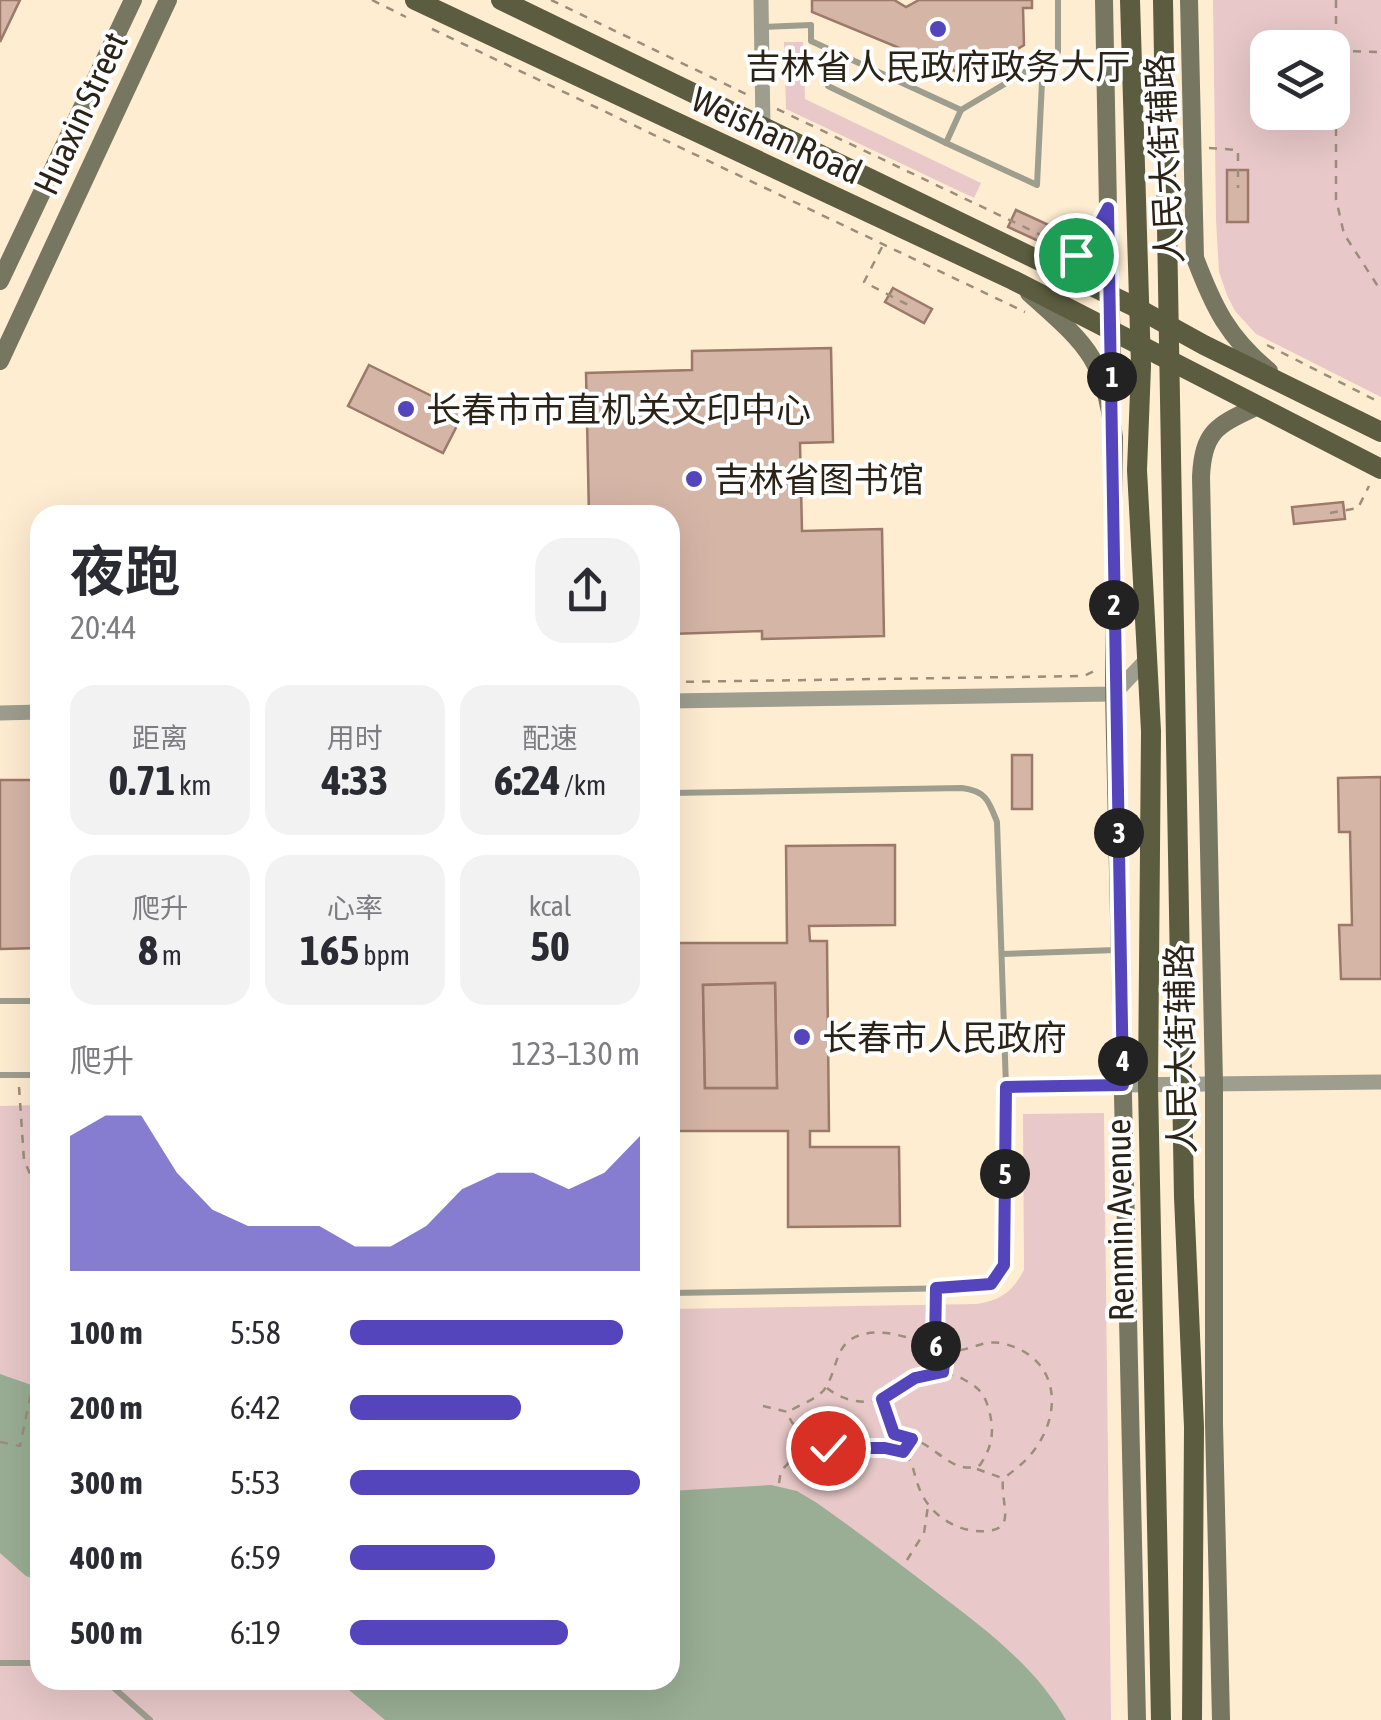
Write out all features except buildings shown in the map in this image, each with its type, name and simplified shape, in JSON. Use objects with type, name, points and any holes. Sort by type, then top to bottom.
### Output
[{"type":"main road","name":"Huaxin Street","points":[[0,281],[133,0]]},
{"type":"main road","name":"Huaxin Street","points":[[0,361],[168,0]]},
{"type":"main road","name":"Weishan Road","points":[[502,0],[1138,308],[1381,432]]},
{"type":"main road","name":"人民大街辅路","points":[[1022,254],[1061,263],[1076,255],[1094,234],[1108,208],[1104,0]]},
{"type":"main road","name":"Renmin Avenue","points":[[1130,0],[1140,347],[1137,470],[1149,656],[1148,1085],[1161,1720]]},
{"type":"main road","name":"Renmin Avenue","points":[[1162,0],[1183,1084],[1194,1428],[1192,1720]]},
{"type":"main road","name":"人民大街辅路","points":[[1189,0],[1195,258],[1230,334],[1249,355],[1302,395]]},
{"type":"main road","name":"Weishan Road","points":[[411,8],[1013,280],[1258,406],[1376,476]]},
{"type":"main road","points":[[1108,208],[1114,437]]},
{"type":"main road","points":[[1013,280],[1077,336],[1100,368],[1114,437]]},
{"type":"main road","name":"人民大街辅路","points":[[1221,1720],[1202,456],[1208,435],[1226,421],[1258,406]]},
{"type":"main road","name":"人民大街辅路","points":[[1114,437],[1114,694],[1137,1720]]},
{"type":"street","points":[[761,0],[763,126]]},
{"type":"street","points":[[680,702],[1114,694],[1149,656]]},
{"type":"street","points":[[0,713],[30,712]]},
{"type":"street","points":[[1123,1085],[1381,1082]]},
{"type":"lane","points":[[946,143],[961,110],[1058,52],[1058,0]]},
{"type":"lane","points":[[762,26],[811,24],[811,41],[961,110]]},
{"type":"lane","points":[[828,49],[828,86],[1038,185],[1043,61]]},
{"type":"lane","points":[[680,793],[978,790],[988,798],[998,822],[1006,1087],[1004,1265],[991,1284],[680,1293]]},
{"type":"lane","points":[[1002,954],[1122,950]]},
{"type":"lane","points":[[0,1002],[30,1001]]},
{"type":"lane","points":[[991,1024],[1004,1024]]},
{"type":"lane","points":[[0,1075],[30,1075]]},
{"type":"lane","points":[[1006,1087],[1123,1085]]},
{"type":"lane","points":[[0,1663],[30,1663]]},
{"type":"lane","points":[[116,1690],[150,1720]]},
{"type":"path","points":[[372,0],[411,8]]},
{"type":"path","points":[[1336,0],[1336,30]]},
{"type":"path","points":[[424,25],[1028,313]]},
{"type":"path","points":[[1350,51],[1381,52]]},
{"type":"path","points":[[1336,130],[1336,200],[1344,234],[1381,291]]},
{"type":"path","points":[[1208,148],[1238,150],[1238,188]]},
{"type":"path","points":[[982,217],[975,204],[1041,235]]},
{"type":"path","points":[[884,245],[864,282],[912,307]]},
{"type":"path","points":[[1268,346],[1381,404]]},
{"type":"path","points":[[1330,512],[1358,508],[1376,476]]},
{"type":"path","points":[[680,682],[1084,676],[1094,671],[1099,661]]},
{"type":"path","points":[[18,1075],[24,1160],[30,1174]]},
{"type":"path","points":[[935,1346],[936,1288]]},
{"type":"path","points":[[764,1406],[788,1412],[826,1387],[838,1353],[856,1336],[872,1332],[961,1350],[984,1342],[1014,1347],[1044,1367],[1050,1379],[1051,1406],[1046,1429],[1033,1452],[1003,1478]]},
{"type":"path","points":[[943,1372],[946,1348]]},
{"type":"path","points":[[826,1387],[847,1399],[882,1399],[915,1378],[943,1372],[970,1382],[986,1398],[992,1421],[991,1446],[976,1468]]},
{"type":"path","points":[[0,1442],[20,1446],[30,1397]]},
{"type":"path","points":[[882,1399],[894,1434],[912,1439],[952,1464],[1003,1478]]},
{"type":"path","points":[[788,1412],[793,1425],[810,1440],[840,1450],[885,1448],[903,1452],[914,1467],[928,1504],[956,1526],[993,1530],[1002,1527],[1006,1520],[1003,1478]]},
{"type":"path","points":[[903,1452],[912,1439]]},
{"type":"path","points":[[779,1483],[781,1472],[810,1440]]},
{"type":"path","points":[[908,1560],[924,1533],[928,1504]]},
{"type":"shaded area","points":[[1213,0],[1381,0],[1381,397],[1256,334],[1235,311],[1219,272]]},
{"type":"shaded area","points":[[784,42],[803,42],[805,99],[981,183],[974,198],[786,109]]},
{"type":"shaded area","points":[[30,1105],[30,1690],[680,1690],[680,1309],[976,1304],[999,1297],[1024,1270],[1023,1114],[1104,1113],[1111,1720],[0,1720],[0,1106]]},
{"type":"shaded area","points":[[0,1374],[30,1384],[30,1577],[0,1553]]},
{"type":"shaded area","points":[[771,1485],[797,1491],[972,1619],[1024,1665],[1066,1720],[385,1720],[349,1690],[680,1690],[680,1490]]},
{"type":"place","name":"吉林省人民政府政务大厅","points":[[938,29]]},
{"type":"place","name":"长春市市直机关文印中心","points":[[406,409]]},
{"type":"place","name":"吉林省图书馆","points":[[694,479]]},
{"type":"place","name":"长春市人民政府","points":[[802,1037]]},
{"type":"route","points":[[828,1448],[885,1448],[903,1452],[912,1439],[894,1434],[882,1399],[915,1378],[943,1372],[946,1348],[935,1346],[936,1288],[991,1284],[1004,1265],[1006,1087],[1123,1085],[1108,208],[1094,234],[1076,255]]}]
